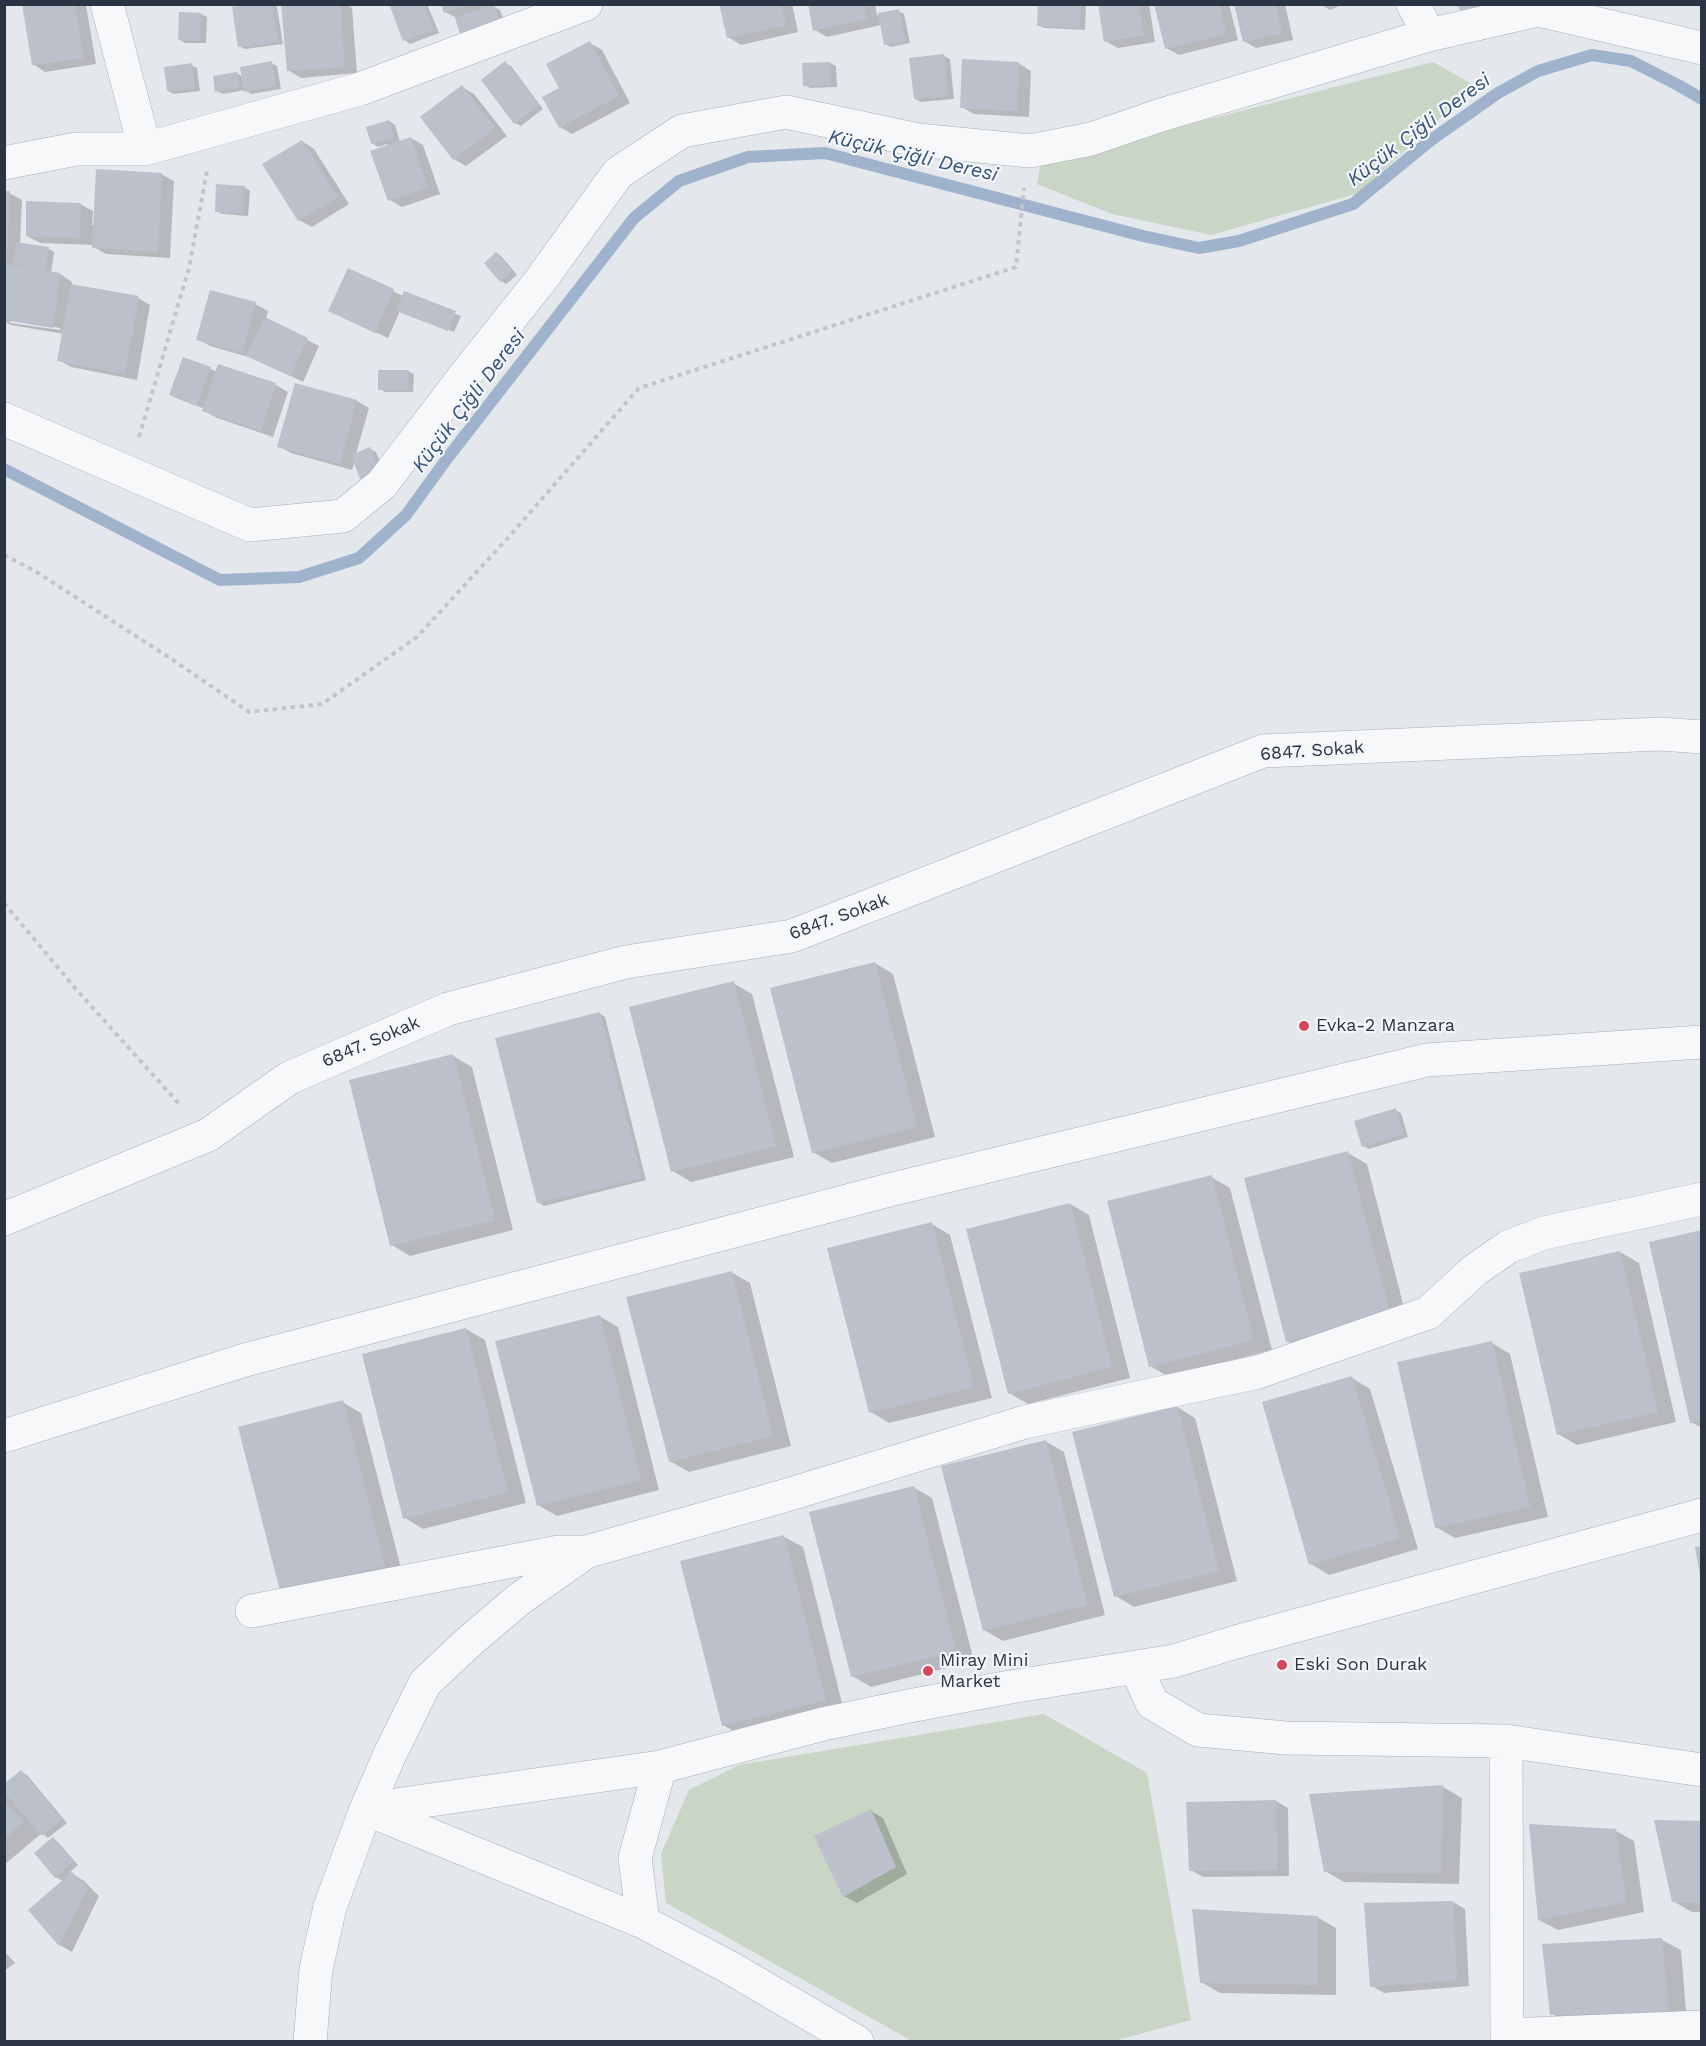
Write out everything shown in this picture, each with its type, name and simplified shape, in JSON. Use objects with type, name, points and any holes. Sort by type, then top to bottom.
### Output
[{"type":"street","points":[[107,4],[145,148]]},
{"type":"street","points":[[4,163],[76,149],[145,148],[215,129],[360,89],[586,4]]},
{"type":"street","points":[[1413,4],[1429,35]]},
{"type":"street","points":[[4,419],[250,525],[343,516],[382,484],[465,374],[540,281],[618,173],[682,131],[786,112],[918,140],[1030,152],[1091,139],[1161,115],[1429,35],[1537,7],[1701,48]]},
{"type":"street","name":"6847. Sokak","points":[[4,1219],[208,1135],[289,1078],[448,1010],[626,962],[792,936],[1263,751],[1660,734],[1701,737]]},
{"type":"street","points":[[4,1436],[245,1360],[889,1190],[1427,1060],[1701,1042]]},
{"type":"street","points":[[252,1611],[559,1552],[586,1552],[787,1496],[1025,1422],[1258,1372],[1428,1313],[1475,1270],[1508,1247],[1544,1233],[1701,1199]]},
{"type":"street","points":[[366,1809],[660,1767],[823,1724],[909,1706],[1174,1661],[1701,1515]]},
{"type":"street","points":[[310,2042],[316,1969],[330,1907],[366,1809],[425,1683],[518,1600],[586,1552]]},
{"type":"street","points":[[1136,1667],[1152,1703],[1198,1730],[1286,1738],[1506,1741],[1701,1770]]},
{"type":"street","points":[[1506,1741],[1507,2038],[1701,2026]]},
{"type":"street","points":[[643,1922],[635,1858],[660,1767]]},
{"type":"street","points":[[366,1809],[643,1922],[727,1966],[857,2042]]},
{"type":"path","points":[[129,472],[189,268],[215,129]]},
{"type":"path","points":[[4,555],[45,577],[249,712],[322,704],[417,637],[506,540],[639,388],[1016,267],[1024,181]]},
{"type":"path","points":[[4,903],[75,988],[208,1135]]},
{"type":"green space","points":[[1433,62],[1475,86],[1359,193],[1211,235],[1112,214],[1037,184],[1041,162]]},
{"type":"green space","points":[[1044,1714],[1147,1773],[1191,2020],[1114,2041],[912,2041],[666,1903],[661,1854],[689,1790],[739,1765]]},
{"type":"building","points":[[22,4],[75,4],[84,58],[32,65]]},
{"type":"building","points":[[272,4],[278,42],[238,47],[232,7]]},
{"type":"building","points":[[281,4],[340,4],[345,67],[287,71]]},
{"type":"building","points":[[389,4],[424,4],[434,30],[403,41]]},
{"type":"building","points":[[441,4],[468,4],[468,5],[444,13]]},
{"type":"building","points":[[719,4],[781,4],[786,25],[727,38]]},
{"type":"building","points":[[808,4],[864,4],[867,19],[813,31]]},
{"type":"building","points":[[1038,4],[1081,4],[1080,28],[1037,26]]},
{"type":"building","points":[[1098,4],[1138,4],[1144,35],[1104,42]]},
{"type":"building","points":[[1154,4],[1219,4],[1226,34],[1165,49]]},
{"type":"building","points":[[1234,4],[1275,4],[1282,33],[1243,42]]},
{"type":"building","points":[[1456,4],[1476,4],[1463,14]]},
{"type":"building","points":[[494,5],[502,26],[462,40],[455,18]]},
{"type":"building","points":[[899,9],[905,41],[884,45],[878,13]]},
{"type":"building","points":[[179,12],[201,13],[200,41],[178,40]]},
{"type":"building","points":[[590,41],[619,96],[559,128],[542,97],[559,88],[546,64]]},
{"type":"building","points":[[944,54],[948,96],[914,99],[909,58]]},
{"type":"building","points":[[962,59],[1019,62],[1017,111],[960,108]]},
{"type":"building","points":[[272,61],[276,86],[244,92],[240,67]]},
{"type":"building","points":[[505,61],[539,105],[514,124],[481,80]]},
{"type":"building","points":[[830,62],[831,85],[803,86],[802,63]]},
{"type":"building","points":[[192,63],[194,89],[167,91],[164,67]]},
{"type":"building","points":[[237,72],[240,87],[215,92],[213,76]]},
{"type":"building","points":[[462,85],[495,128],[453,160],[420,117]]},
{"type":"building","points":[[389,120],[395,138],[371,144],[366,127]]},
{"type":"building","points":[[411,137],[428,187],[388,201],[370,151]]},
{"type":"building","points":[[302,140],[338,197],[298,221],[262,164]]},
{"type":"building","points":[[96,169],[162,173],[158,252],[92,248]]},
{"type":"building","points":[[216,184],[245,186],[243,214],[215,212]]},
{"type":"building","points":[[4,191],[10,191],[7,262],[4,262]]},
{"type":"building","points":[[26,201],[81,203],[79,238],[26,236]]},
{"type":"building","points":[[16,242],[49,247],[46,270],[13,264]]},
{"type":"building","points":[[496,252],[512,271],[500,282],[484,263]]},
{"type":"building","points":[[6,264],[60,273],[53,328],[4,320]]},
{"type":"building","points":[[348,268],[394,289],[375,333],[328,311]]},
{"type":"building","points":[[71,284],[139,296],[125,374],[57,361]]},
{"type":"building","points":[[210,290],[256,302],[242,353],[196,340]]},
{"type":"building","points":[[404,291],[456,311],[448,331],[396,311]]},
{"type":"building","points":[[265,317],[308,338],[290,376],[246,356]]},
{"type":"building","points":[[183,357],[211,367],[196,406],[169,395]]},
{"type":"building","points":[[218,364],[276,383],[261,431],[202,411]]},
{"type":"building","points":[[378,370],[408,370],[408,390],[378,390]]},
{"type":"building","points":[[295,383],[357,400],[340,464],[277,447]]},
{"type":"building","points":[[370,447],[380,471],[360,479],[351,455]]},
{"type":"building","points":[[875,962],[917,1127],[812,1153],[770,988]]},
{"type":"building","points":[[734,981],[776,1146],[671,1172],[629,1007]]},
{"type":"building","points":[[600,1012],[642,1178],[537,1203],[495,1038]]},
{"type":"building","points":[[453,1054],[495,1220],[390,1246],[349,1080]]},
{"type":"building","points":[[1396,1108],[1403,1134],[1362,1147],[1354,1121]]},
{"type":"building","points":[[1348,1151],[1391,1317],[1286,1342],[1244,1178]]},
{"type":"building","points":[[1212,1175],[1254,1340],[1149,1367],[1107,1201]]},
{"type":"building","points":[[1070,1203],[1112,1367],[1008,1394],[966,1229]]},
{"type":"building","points":[[932,1222],[974,1387],[869,1413],[827,1248]]},
{"type":"building","points":[[1702,1230],[1702,1420],[1690,1423],[1649,1242]]},
{"type":"building","points":[[1620,1251],[1658,1412],[1557,1435],[1519,1273]]},
{"type":"building","points":[[732,1271],[773,1436],[669,1462],[626,1297]]},
{"type":"building","points":[[600,1315],[641,1480],[537,1506],[495,1341]]},
{"type":"building","points":[[466,1328],[508,1492],[403,1519],[362,1354]]},
{"type":"building","points":[[1492,1341],[1530,1507],[1435,1528],[1397,1362]]},
{"type":"building","points":[[1352,1376],[1400,1538],[1309,1565],[1262,1402]]},
{"type":"building","points":[[343,1400],[385,1566],[280,1591],[238,1427]]},
{"type":"building","points":[[1177,1406],[1219,1571],[1114,1597],[1072,1432]]},
{"type":"building","points":[[1046,1440],[1087,1605],[983,1631],[941,1466]]},
{"type":"building","points":[[914,1486],[956,1651],[851,1677],[809,1512]]},
{"type":"building","points":[[784,1535],[826,1700],[722,1726],[680,1561]]},
{"type":"building","points":[[1702,1546],[1702,1575],[1700,1575],[1695,1547]]},
{"type":"building","points":[[21,1770],[62,1819],[42,1836],[4,1792],[4,1784]]},
{"type":"building","points":[[1443,1785],[1441,1874],[1324,1872],[1309,1794]]},
{"type":"building","points":[[4,1800],[24,1822],[4,1839]]},
{"type":"building","points":[[1276,1800],[1277,1870],[1189,1871],[1186,1802]]},
{"type":"building","points":[[871,1809],[896,1867],[843,1897],[814,1836]]},
{"type":"building","points":[[1654,1820],[1702,1821],[1702,1903],[1672,1902]]},
{"type":"building","points":[[1529,1824],[1616,1829],[1626,1902],[1538,1920]]},
{"type":"building","points":[[53,1837],[74,1861],[55,1878],[34,1853]]},
{"type":"building","points":[[72,1872],[88,1888],[59,1946],[28,1910]]},
{"type":"building","points":[[1453,1901],[1457,1980],[1370,1987],[1364,1903]]},
{"type":"building","points":[[1192,1909],[1318,1916],[1318,1985],[1200,1983]]},
{"type":"building","points":[[1662,1938],[1669,2012],[1550,2015],[1542,1944]]},
{"type":"waterway","name":"Küçük Çiğli Deresi","points":[[4,469],[220,580],[299,577],[359,558],[406,515],[449,456],[634,218],[679,181],[748,157],[825,153],[1143,236],[1199,248],[1239,241],[1353,204],[1431,140],[1498,93],[1538,71],[1592,55],[1631,61],[1702,99]]},
{"type":"place","name":"Evka-2 Manzara","points":[[1304,1026]]},
{"type":"place","name":"Eski Son Durak","points":[[1282,1665]]},
{"type":"place","name":"Miray Mini Market","points":[[928,1671]]}]
